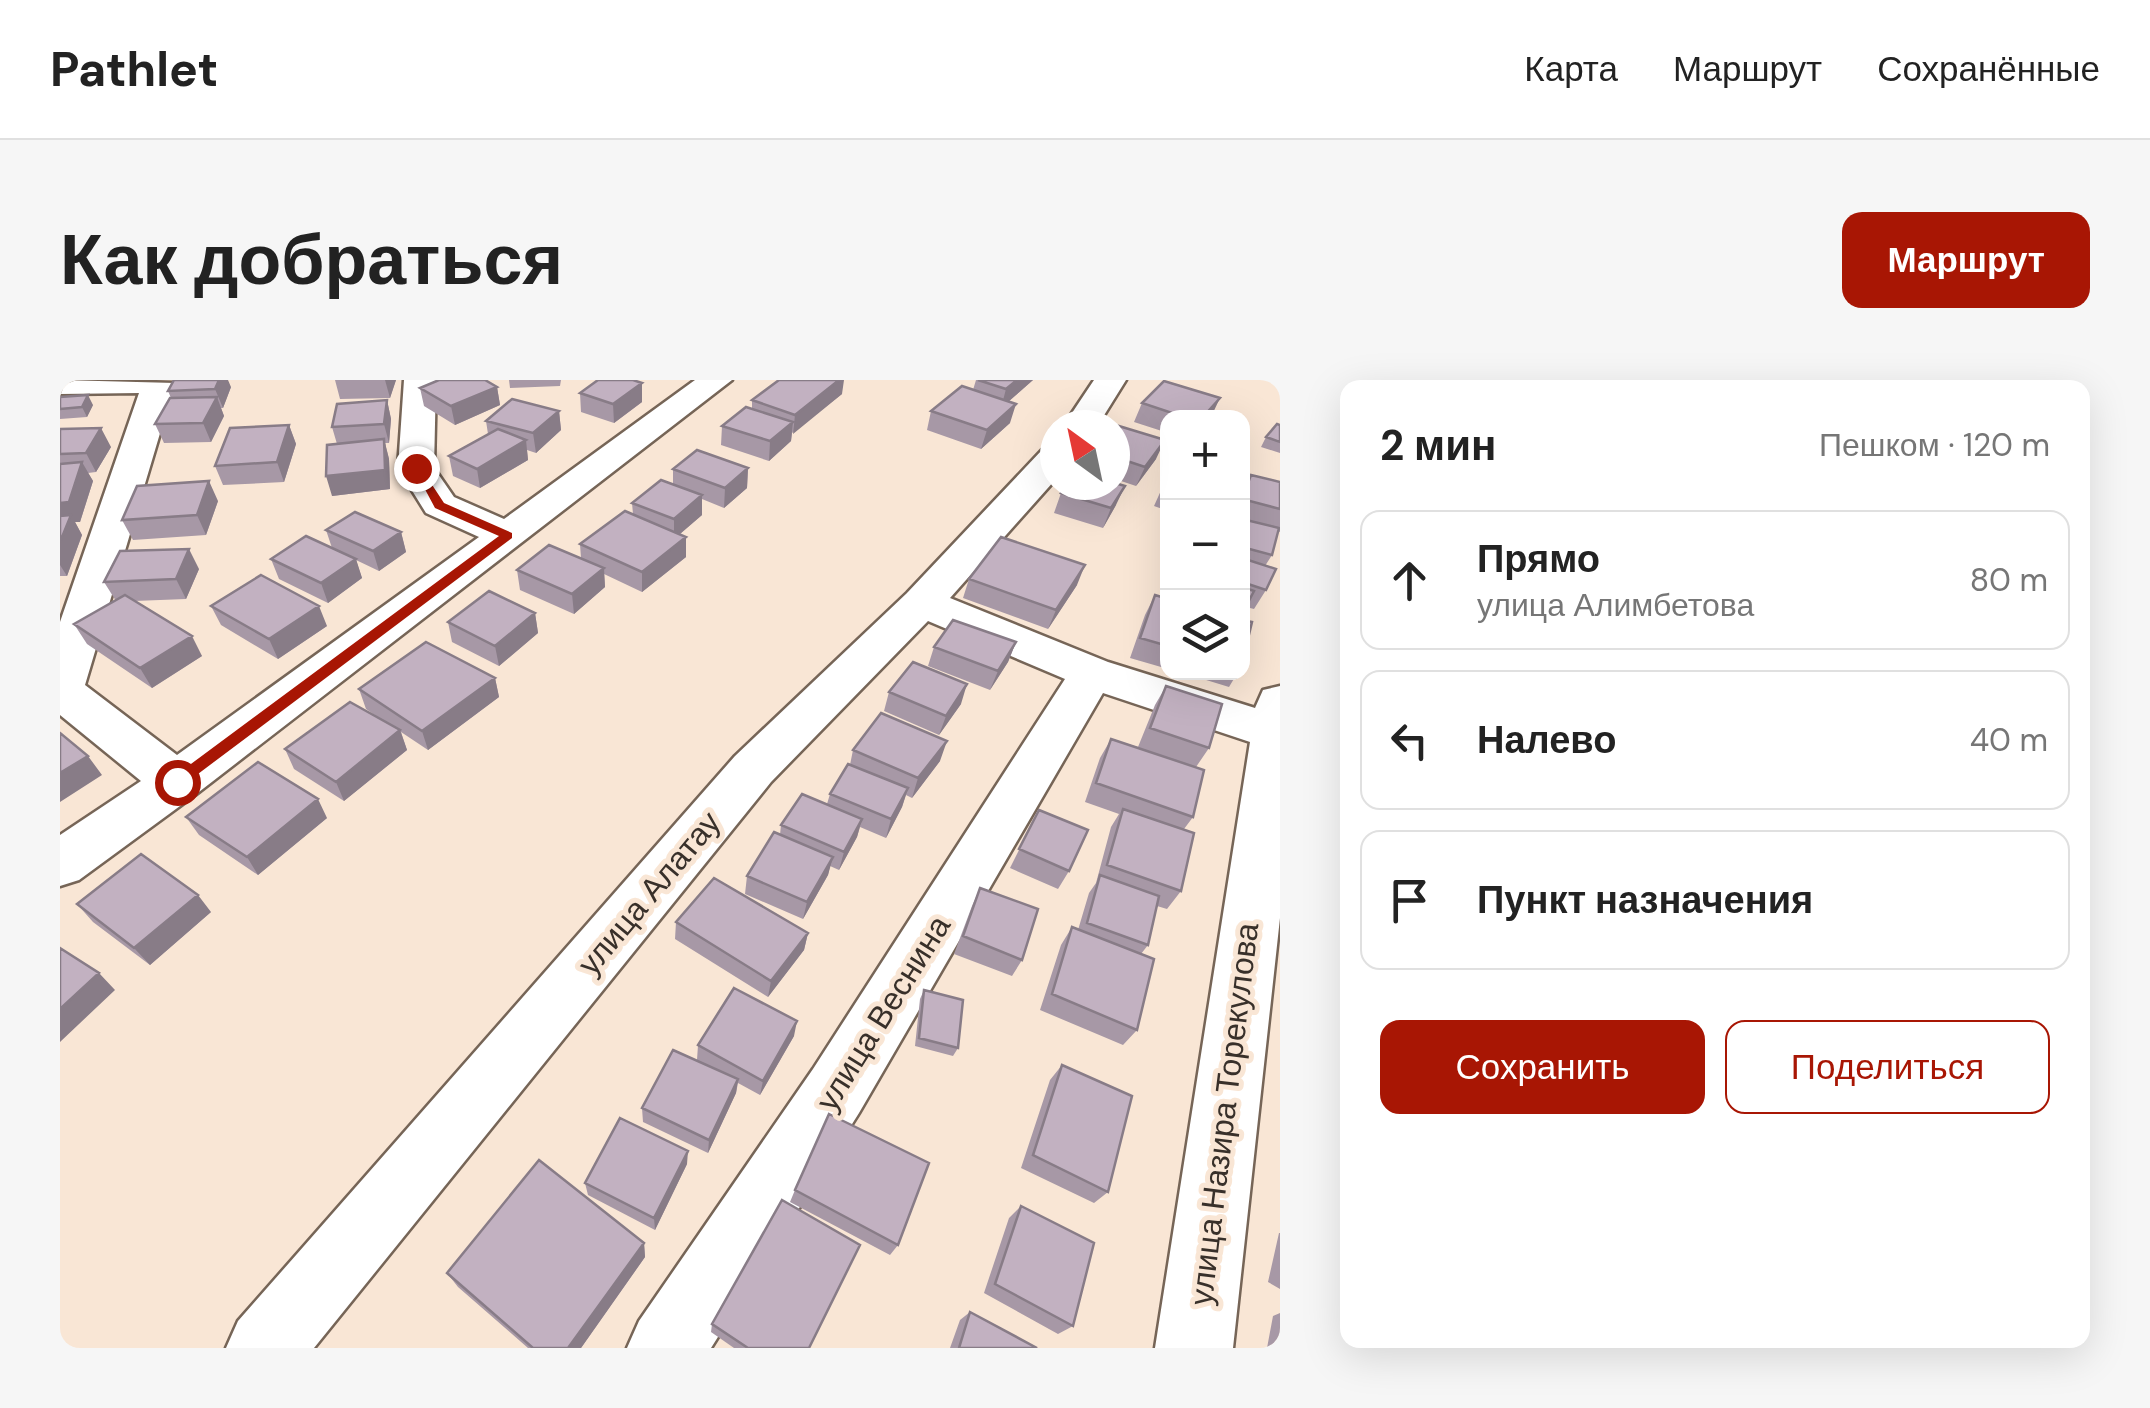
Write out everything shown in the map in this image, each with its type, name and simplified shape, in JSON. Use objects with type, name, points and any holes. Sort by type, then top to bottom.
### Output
[{"type":"street","points":[[420,380],[416,468],[440,506],[508,536]]},
{"type":"street","points":[[60,864],[177,782],[716,380]]},
{"type":"street","points":[[1091,410],[1110,380]]},
{"type":"street","points":[[60,384],[159,382],[60,690],[177,782]]},
{"type":"street","name":"улица Алатау","points":[[266,1348],[753,769],[922,602],[1040,474]]},
{"type":"street","points":[[922,602],[1092,673],[1277,717]]},
{"type":"street","name":"улица Веснина","points":[[666,1348],[836,1091],[1092,673]]},
{"type":"street","name":"улица Назира Торекулова","points":[[1194,1348],[1277,717]]},
{"type":"building","points":[[174,380],[219,380],[215,389],[168,391]]},
{"type":"building","points":[[439,380],[485,380],[497,387],[451,406],[420,388]]},
{"type":"building","points":[[598,380],[642,383],[613,404],[580,393]]},
{"type":"building","points":[[779,380],[839,380],[795,415],[752,400]]},
{"type":"building","points":[[978,380],[1017,380],[1006,389]]},
{"type":"building","points":[[1164,381],[1220,398],[1209,410],[1163,410],[1142,403]]},
{"type":"building","points":[[962,386],[1016,404],[987,430],[931,411]]},
{"type":"building","points":[[88,395],[82,407],[60,409],[60,397]]},
{"type":"building","points":[[217,397],[203,423],[155,424],[170,398]]},
{"type":"building","points":[[512,399],[559,411],[533,433],[486,421]]},
{"type":"building","points":[[387,400],[384,424],[332,427],[337,404]]},
{"type":"building","points":[[746,407],[793,422],[770,441],[722,426]]},
{"type":"building","points":[[289,425],[277,462],[215,466],[230,428]]},
{"type":"building","points":[[1280,425],[1280,442],[1266,437]]},
{"type":"building","points":[[101,428],[86,453],[60,454],[60,429]]},
{"type":"building","points":[[498,429],[526,440],[477,469],[449,456]]},
{"type":"building","points":[[1130,429],[1160,438],[1160,447],[1145,467],[1130,462]]},
{"type":"building","points":[[384,439],[385,470],[326,476],[327,445]]},
{"type":"building","points":[[697,450],[748,468],[725,488],[673,469]]},
{"type":"building","points":[[82,462],[69,502],[60,503],[60,464]]},
{"type":"building","points":[[1250,478],[1280,482],[1280,509],[1250,501]]},
{"type":"building","points":[[661,480],[702,495],[674,519],[632,503]]},
{"type":"building","points":[[209,481],[197,515],[122,520],[137,486]]},
{"type":"building","points":[[1084,500],[1116,500],[1111,508]]},
{"type":"building","points":[[625,511],[686,537],[642,572],[580,544]]},
{"type":"building","points":[[355,512],[401,532],[373,551],[326,530]]},
{"type":"building","points":[[71,515],[60,542],[60,516]]},
{"type":"building","points":[[1250,521],[1279,528],[1272,555],[1250,549]]},
{"type":"building","points":[[306,536],[356,559],[321,583],[271,559]]},
{"type":"building","points":[[1001,537],[1085,565],[1056,610],[969,579]]},
{"type":"building","points":[[549,545],[604,568],[572,594],[517,570]]},
{"type":"building","points":[[189,549],[176,579],[104,582],[120,551]]},
{"type":"building","points":[[1250,561],[1276,569],[1266,590],[1250,585]]},
{"type":"building","points":[[261,575],[319,606],[269,639],[211,606]]},
{"type":"building","points":[[489,591],[535,613],[495,646],[448,622]]},
{"type":"building","points":[[125,595],[192,636],[140,668],[74,624]]},
{"type":"building","points":[[1155,595],[1160,597],[1160,644],[1140,638]]},
{"type":"building","points":[[953,620],[1016,642],[998,671],[934,647]]},
{"type":"building","points":[[426,642],[495,678],[422,731],[359,689]]},
{"type":"building","points":[[913,662],[967,684],[946,716],[889,692]]},
{"type":"building","points":[[1166,686],[1222,704],[1209,748],[1150,728]]},
{"type":"building","points":[[350,702],[400,730],[336,782],[285,749]]},
{"type":"building","points":[[881,713],[947,741],[918,778],[853,750]]},
{"type":"building","points":[[60,733],[88,756],[60,773]]},
{"type":"building","points":[[1111,739],[1204,770],[1193,817],[1096,783]]},
{"type":"building","points":[[258,762],[318,799],[247,857],[186,817]]},
{"type":"building","points":[[848,764],[908,788],[891,819],[830,794]]},
{"type":"building","points":[[802,794],[862,819],[844,852],[781,825]]},
{"type":"building","points":[[1123,809],[1194,833],[1181,891],[1107,865]]},
{"type":"building","points":[[1039,810],[1088,830],[1069,871],[1019,849]]},
{"type":"building","points":[[774,832],[833,857],[807,902],[747,876]]},
{"type":"building","points":[[141,854],[198,895],[134,948],[77,904]]},
{"type":"building","points":[[1100,875],[1159,896],[1148,945],[1087,923]]},
{"type":"building","points":[[714,878],[808,933],[771,981],[676,922]]},
{"type":"building","points":[[980,888],[1038,909],[1022,960],[963,936]]},
{"type":"building","points":[[1072,927],[1154,959],[1137,1030],[1052,994]]},
{"type":"building","points":[[60,948],[99,973],[60,1009]]},
{"type":"building","points":[[734,988],[797,1021],[763,1081],[698,1045]]},
{"type":"building","points":[[924,990],[963,1000],[958,1048],[919,1038]]},
{"type":"building","points":[[673,1050],[738,1079],[709,1140],[642,1108]]},
{"type":"building","points":[[1062,1065],[1132,1096],[1108,1192],[1033,1155]]},
{"type":"building","points":[[829,1114],[929,1163],[898,1245],[795,1190]]},
{"type":"building","points":[[620,1118],[688,1151],[654,1218],[585,1183]]},
{"type":"building","points":[[539,1160],[644,1243],[568,1348],[533,1348],[447,1273]]},
{"type":"building","points":[[782,1200],[860,1245],[809,1348],[748,1348],[712,1324]]},
{"type":"building","points":[[1021,1206],[1094,1243],[1073,1326],[995,1284]]},
{"type":"building","points":[[970,1312],[1037,1348],[959,1348]]},
{"type":"route","points":[[177,782],[508,536],[440,506],[416,468]]}]
